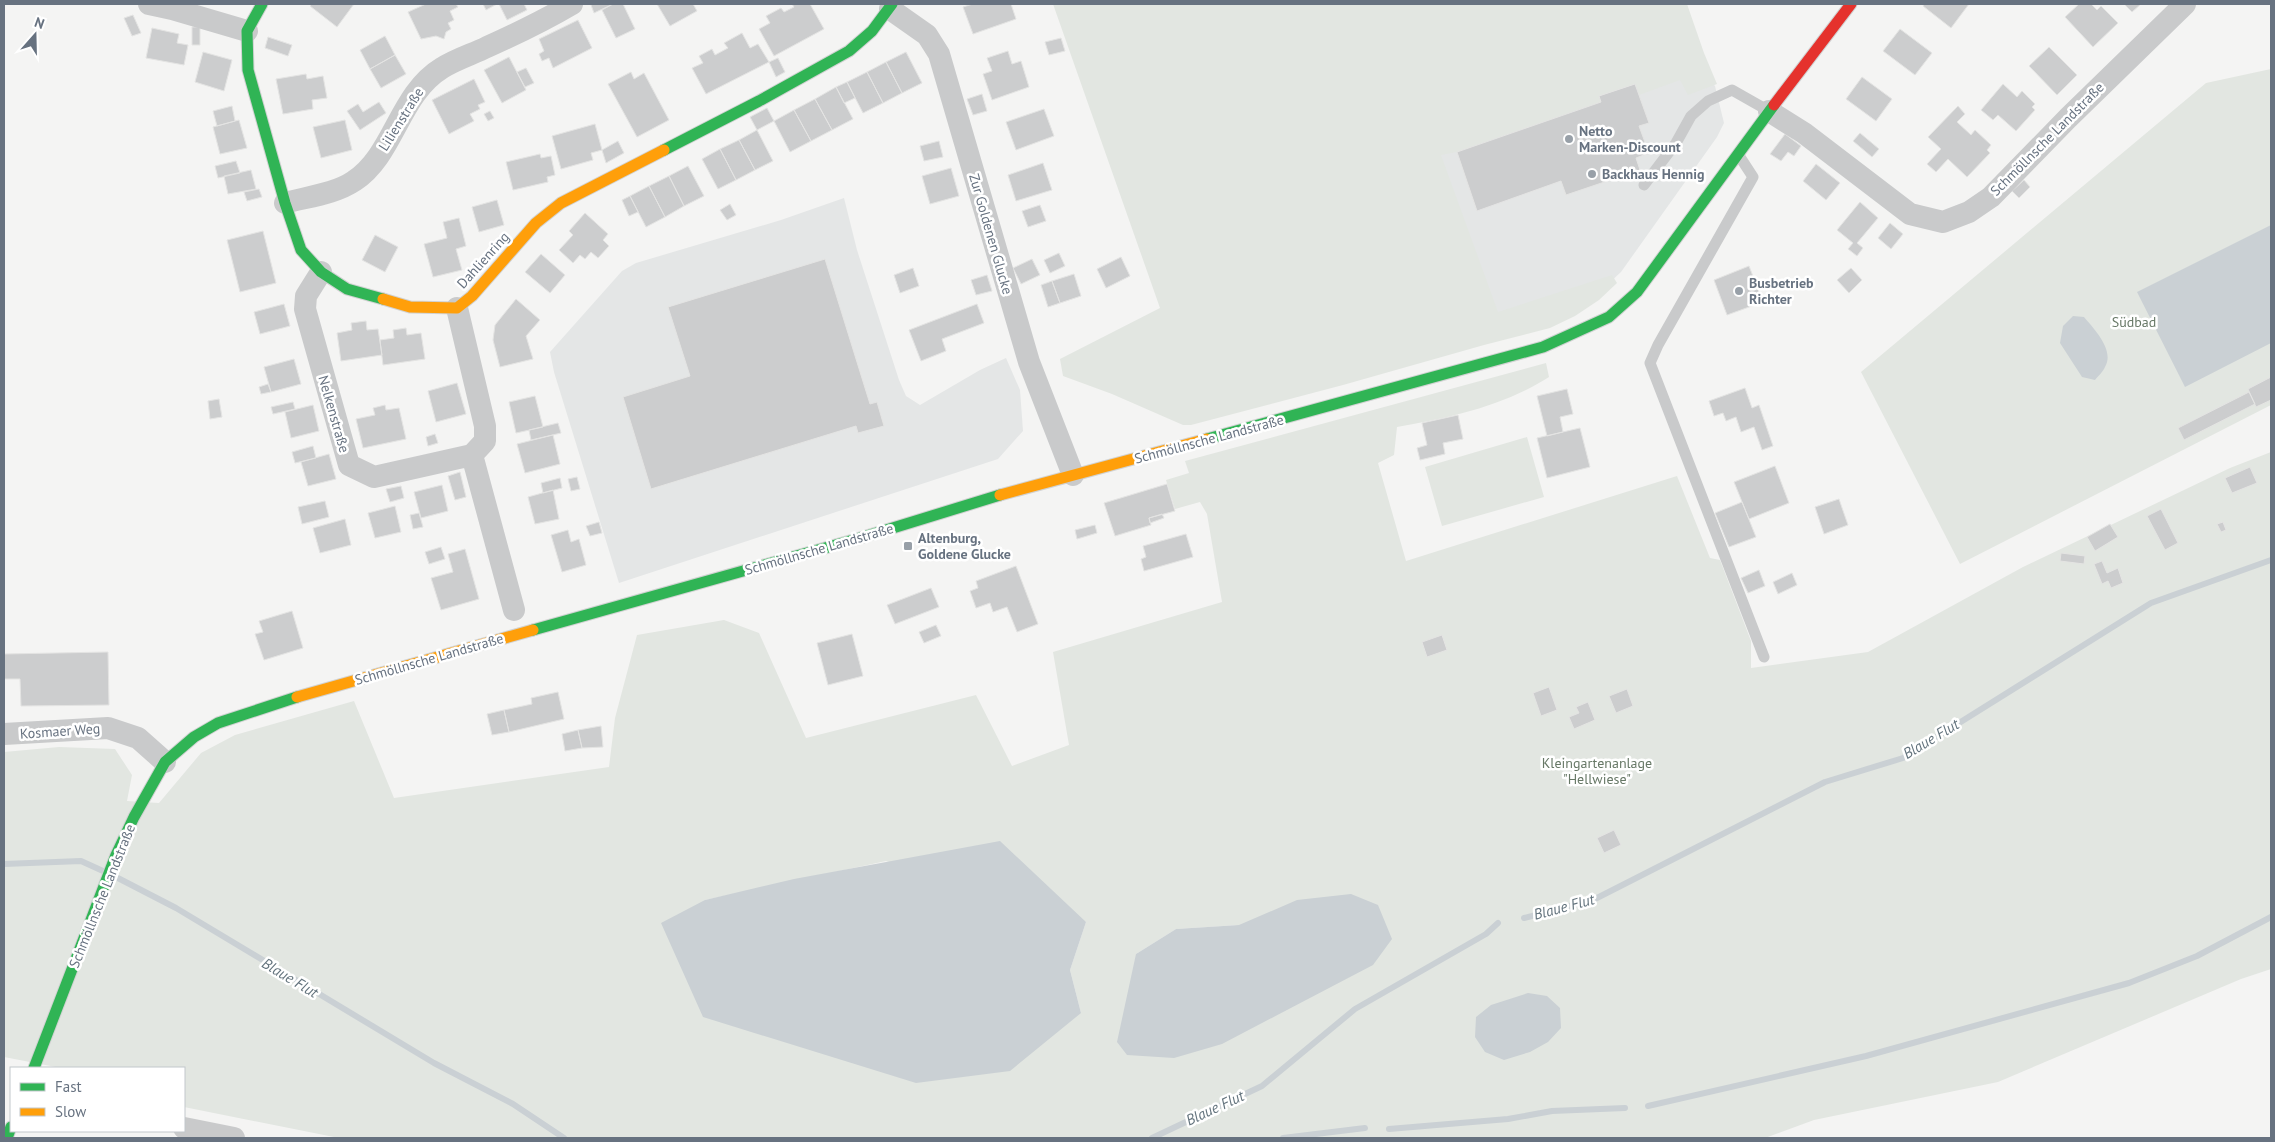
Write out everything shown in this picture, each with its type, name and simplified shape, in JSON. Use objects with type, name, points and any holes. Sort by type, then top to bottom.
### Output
[{"type":"main road","name":"Dahlienring","points":[[262,4],[247,32],[248,70],[285,203],[301,250],[321,272],[347,290],[410,307],[457,308],[472,296],[536,223],[561,203],[759,101],[849,51],[872,31],[891,6]]},
{"type":"main road","name":"Schmöllnsche Landstraße","points":[[34,1067],[104,885],[134,816],[165,762],[194,737],[218,723],[302,695],[848,541],[964,505],[1260,426],[1543,347],[1609,317],[1637,292],[1769,111],[1851,4]]},
{"type":"street","points":[[149,4],[172,6],[247,32]]},
{"type":"street","name":"Lilienstraße","points":[[285,203],[339,188],[354,181],[382,151],[407,105],[424,82],[442,68],[507,38],[572,4]]},
{"type":"street","name":"Schmöllnsche Landstraße","points":[[1769,111],[1804,133],[1910,214],[1943,222],[1969,212],[1991,197],[2068,118],[2185,4]]},
{"type":"street","name":"Zur Goldenen Glucke","points":[[891,6],[927,35],[938,54],[1029,362],[1073,475]]},
{"type":"street","name":"Nelkenstraße","points":[[321,272],[306,296],[305,309],[348,465],[374,477],[472,456]]},
{"type":"street","points":[[457,308],[486,426],[485,441],[472,456],[514,610]]},
{"type":"street","name":"Kosmaer Weg","points":[[4,734],[108,728],[138,738],[165,762]]},
{"type":"street","points":[[185,1128],[234,1138]]},
{"type":"lane","points":[[1644,185],[1676,143],[1691,116],[1708,101],[1732,90],[1769,111]]},
{"type":"lane","points":[[1738,154],[1753,178],[1658,345],[1650,363],[1764,656]]},
{"type":"shaded area","points":[[1698,67],[1715,86],[1724,123],[1717,137],[1621,272],[1594,297],[1479,334],[1429,155]]},
{"type":"shaded area","points":[[844,198],[857,250],[899,380],[906,396],[920,405],[980,370],[1006,358],[1020,390],[1023,431],[998,459],[619,583],[554,372],[550,352],[622,271],[636,263],[781,220]]},
{"type":"shaded area","points":[[2271,225],[2271,343],[2185,387],[2137,292]]},
{"type":"shaded area","points":[[2073,316],[2084,317],[2098,334],[2105,347],[2107,360],[2105,367],[2095,380],[2082,377],[2060,343],[2063,326]]},
{"type":"shaded area","points":[[1000,841],[1086,922],[1070,970],[1081,1013],[1010,1071],[916,1083],[703,1017],[661,923],[705,900],[794,879]]},
{"type":"shaded area","points":[[1351,894],[1378,905],[1392,939],[1373,965],[1222,1044],[1174,1058],[1127,1055],[1117,1042],[1136,954],[1176,929],[1239,925],[1297,900]]},
{"type":"shaded area","points":[[1528,993],[1547,996],[1560,1008],[1561,1028],[1548,1042],[1530,1052],[1504,1060],[1485,1052],[1475,1037],[1476,1017],[1491,1005]]},
{"type":"green space","points":[[1053,4],[1687,4],[1717,84],[1688,95],[1680,80],[1639,95],[1635,84],[1599,96],[1601,102],[1457,152],[1441,155],[1498,312],[1612,275],[1617,283],[1599,300],[1575,316],[1550,328],[1343,385],[1191,425],[1183,425],[1112,394],[1063,376],[1060,359],[1160,308]]},
{"type":"green space","name":"Südbad","points":[[2271,69],[2271,405],[1960,564],[1861,372],[2206,83]]},
{"type":"green space","name":"Kleingartenanlage \"Hellwiese\"","points":[[1546,363],[1549,377],[1514,396],[1456,415],[1397,427],[1394,455],[1378,463],[1406,561],[1677,476],[1710,558],[1720,560],[1751,641],[1751,668],[1868,652],[2023,567],[2230,468],[2271,452],[2271,969],[2241,979],[1998,1082],[1814,1120],[1765,1138],[339,1138],[185,1107],[185,1067],[56,1067],[4,1057],[4,752],[59,747],[115,749],[132,775],[127,801],[159,803],[201,753],[235,735],[354,701],[394,798],[609,767],[615,718],[637,635],[724,620],[759,633],[806,738],[976,695],[1012,766],[1069,745],[1053,652],[1222,602],[1207,514],[1200,502],[1175,509],[1166,480],[1189,473],[1185,461]],"holes":[[[886,861],[1086,922],[1070,970],[1081,1013],[705,900]],[[1239,925],[1136,954],[1176,929]]]},
{"type":"green space","points":[[1527,437],[1544,497],[1442,526],[1425,467]]},
{"type":"building","points":[[312,4],[354,4],[337,27],[310,6]]},
{"type":"building","points":[[426,4],[456,4],[458,7],[450,11],[454,20],[448,23],[451,29],[446,32],[444,39],[436,36],[421,39],[408,12]]},
{"type":"building","points":[[483,4],[497,4],[486,10]]},
{"type":"building","points":[[499,4],[524,4],[527,10],[507,20]]},
{"type":"building","points":[[613,4],[594,13],[591,5]]},
{"type":"building","points":[[613,4],[623,4],[635,29],[616,38],[602,10]]},
{"type":"building","points":[[657,4],[693,4],[697,11],[670,26]]},
{"type":"building","points":[[792,4],[810,4],[824,29],[774,56],[759,29],[770,23],[766,16],[781,8],[784,12],[794,7]]},
{"type":"building","points":[[973,4],[1011,4],[1016,19],[973,34],[963,7]]},
{"type":"building","points":[[1924,4],[1969,4],[1951,28],[1923,6]]},
{"type":"building","points":[[2079,4],[2091,4],[2097,10],[2101,6],[2118,23],[2093,47],[2065,17]]},
{"type":"building","points":[[2124,4],[2141,4],[2132,12]]},
{"type":"building","points":[[133,15],[141,33],[132,36],[124,18]]},
{"type":"building","points":[[578,20],[592,48],[553,68],[549,58],[542,61],[539,54],[544,51],[539,39]]},
{"type":"building","points":[[192,27],[200,27],[200,45],[192,45]]},
{"type":"building","points":[[152,28],[179,34],[177,43],[188,45],[184,65],[146,58]]},
{"type":"building","points":[[1900,29],[1932,53],[1915,75],[1883,51]]},
{"type":"building","points":[[742,33],[750,48],[758,44],[769,62],[706,94],[692,68],[703,63],[699,56],[712,49],[715,55],[728,48],[724,43]]},
{"type":"building","points":[[385,36],[395,55],[370,69],[360,50]]},
{"type":"building","points":[[268,37],[292,45],[288,56],[265,48]]},
{"type":"building","points":[[1061,38],[1065,51],[1049,55],[1045,42]]},
{"type":"building","points":[[2049,47],[2077,75],[2057,95],[2029,66]]},
{"type":"building","points":[[1008,51],[1012,64],[1021,61],[1029,87],[992,100],[983,74],[992,71],[987,58]]},
{"type":"building","points":[[203,52],[232,60],[224,91],[195,82]]},
{"type":"building","points":[[906,52],[922,83],[902,93],[886,62]]},
{"type":"building","points":[[395,55],[406,74],[381,88],[370,69]]},
{"type":"building","points":[[509,57],[526,90],[502,103],[484,70]]},
{"type":"building","points":[[778,58],[785,72],[776,77],[769,62]]},
{"type":"building","points":[[886,62],[902,93],[883,103],[867,72]]},
{"type":"building","points":[[526,68],[534,83],[525,87],[517,72]]},
{"type":"building","points":[[631,72],[634,79],[644,73],[669,120],[637,137],[608,84]]},
{"type":"building","points":[[867,72],[883,103],[863,113],[847,82]]},
{"type":"building","points":[[306,74],[307,79],[323,76],[327,98],[312,100],[313,109],[283,114],[276,79]]},
{"type":"building","points":[[1862,77],[1892,99],[1876,121],[1846,99]]},
{"type":"building","points":[[474,79],[485,102],[478,105],[480,109],[470,114],[474,121],[449,134],[432,100]]},
{"type":"building","points":[[847,82],[855,98],[844,103],[836,87]]},
{"type":"building","name":"Netto Marken-Discount","points":[[1635,84],[1649,123],[1639,126],[1649,153],[1636,158],[1640,170],[1566,195],[1561,181],[1477,211],[1457,152],[1601,102],[1599,96]]},
{"type":"building","points":[[2003,84],[2017,97],[2022,91],[2035,104],[2032,107],[2035,110],[2016,131],[1998,115],[1993,120],[1981,110]]},
{"type":"building","points":[[836,87],[853,119],[832,130],[815,99]]},
{"type":"building","points":[[982,94],[987,111],[973,115],[967,99]]},
{"type":"building","points":[[815,99],[832,130],[811,141],[794,110]]},
{"type":"building","points":[[379,102],[386,113],[360,130],[347,111],[358,104],[363,112]]},
{"type":"building","points":[[232,106],[235,121],[217,126],[213,111]]},
{"type":"building","points":[[1958,106],[1965,114],[1957,122],[1971,135],[1975,130],[1991,145],[1987,150],[1990,153],[1967,177],[1948,159],[1936,172],[1927,164],[1941,149],[1928,137]]},
{"type":"building","points":[[767,108],[774,121],[757,130],[750,117]]},
{"type":"building","points":[[1044,109],[1054,136],[1016,150],[1006,122]]},
{"type":"building","points":[[794,110],[811,141],[790,152],[774,121]]},
{"type":"building","points":[[490,111],[494,118],[488,121],[484,114]]},
{"type":"building","points":[[239,120],[247,148],[220,154],[213,127]]},
{"type":"building","points":[[345,120],[352,150],[321,158],[313,127]]},
{"type":"building","points":[[595,124],[602,150],[591,153],[593,160],[561,169],[552,136]]},
{"type":"building","points":[[757,130],[773,161],[755,170],[739,140]]},
{"type":"building","points":[[1860,133],[1879,149],[1872,157],[1853,141]]},
{"type":"building","points":[[1785,134],[1801,146],[1794,156],[1788,152],[1781,161],[1770,154]]},
{"type":"building","points":[[739,140],[755,170],[736,180],[720,149]]},
{"type":"building","points":[[618,141],[624,153],[606,163],[602,150]]},
{"type":"building","points":[[939,141],[943,157],[924,161],[920,146]]},
{"type":"building","points":[[720,149],[736,180],[718,189],[702,159]]},
{"type":"building","points":[[540,154],[541,158],[551,156],[555,175],[547,177],[548,182],[513,190],[506,162]]},
{"type":"building","points":[[236,161],[240,173],[218,178],[215,166]]},
{"type":"building","points":[[1043,163],[1052,190],[1016,201],[1008,175]]},
{"type":"building","points":[[1816,164],[1840,183],[1826,200],[1803,181]]},
{"type":"building","points":[[688,166],[704,196],[684,206],[669,176]]},
{"type":"building","points":[[951,168],[959,196],[930,204],[922,176]]},
{"type":"building","points":[[251,170],[256,189],[228,194],[224,176]]},
{"type":"building","points":[[669,176],[684,206],[665,217],[649,186]]},
{"type":"building","points":[[2024,180],[2030,187],[2019,198],[2012,191]]},
{"type":"building","points":[[649,186],[665,217],[646,227],[630,196]]},
{"type":"building","points":[[259,189],[262,197],[247,201],[244,192]]},
{"type":"building","points":[[630,196],[638,212],[629,216],[622,200]]},
{"type":"building","points":[[497,200],[504,225],[479,232],[472,207]]},
{"type":"building","points":[[1860,202],[1878,218],[1857,243],[1863,248],[1857,256],[1848,249],[1853,243],[1837,230]]},
{"type":"building","points":[[730,204],[736,215],[727,220],[720,210]]},
{"type":"building","points":[[1040,205],[1046,221],[1028,227],[1022,211]]},
{"type":"building","points":[[585,213],[608,234],[603,240],[609,246],[598,258],[591,252],[585,259],[580,255],[573,263],[559,250],[573,235],[569,231]]},
{"type":"building","points":[[459,218],[466,246],[456,249],[462,270],[433,277],[424,244],[447,238],[443,222]]},
{"type":"building","points":[[1890,223],[1903,234],[1891,249],[1878,238]]},
{"type":"building","points":[[263,231],[276,283],[240,292],[227,240]]},
{"type":"building","points":[[375,235],[398,247],[385,272],[362,260]]},
{"type":"building","points":[[1059,253],[1065,266],[1050,273],[1044,260]]},
{"type":"building","points":[[541,254],[565,275],[550,293],[525,272]]},
{"type":"building","points":[[1121,257],[1130,276],[1106,288],[1097,269]]},
{"type":"building","points":[[825,259],[870,404],[877,402],[884,426],[858,433],[856,426],[651,489],[623,397],[690,376],[668,307]]},
{"type":"building","points":[[1032,259],[1040,275],[1021,284],[1013,268]]},
{"type":"building","name":"Busbetrieb Richter","points":[[1749,266],[1763,302],[1727,315],[1714,280]]},
{"type":"building","points":[[913,268],[919,286],[900,293],[894,275]]},
{"type":"building","points":[[1851,268],[1862,280],[1849,293],[1837,280]]},
{"type":"building","points":[[1074,274],[1081,296],[1060,303],[1052,281]]},
{"type":"building","points":[[987,275],[992,291],[976,295],[971,280]]},
{"type":"building","points":[[1052,281],[1060,303],[1048,307],[1041,285]]},
{"type":"building","points":[[516,299],[540,320],[526,336],[533,359],[500,367],[493,340],[495,325]]},
{"type":"building","points":[[284,304],[290,326],[260,334],[254,312]]},
{"type":"building","points":[[977,304],[984,323],[942,339],[946,351],[921,361],[909,330]]},
{"type":"building","points":[[366,321],[367,330],[378,329],[382,355],[341,361],[337,333],[352,330],[351,323]]},
{"type":"building","points":[[406,328],[407,335],[421,333],[425,359],[383,365],[380,340],[394,338],[393,330]]},
{"type":"building","points":[[294,359],[301,384],[271,392],[264,367]]},
{"type":"building","points":[[2271,377],[2271,400],[2256,407],[2248,389]]},
{"type":"building","points":[[457,383],[466,414],[436,422],[428,391]]},
{"type":"building","points":[[268,384],[271,392],[261,394],[259,387]]},
{"type":"building","points":[[1745,388],[1752,408],[1759,405],[1773,446],[1762,450],[1754,427],[1741,432],[1736,417],[1726,421],[1723,413],[1714,416],[1709,401]]},
{"type":"building","points":[[1567,389],[1573,414],[1560,417],[1563,432],[1547,436],[1537,396]]},
{"type":"building","points":[[2249,392],[2255,404],[2184,440],[2178,428]]},
{"type":"building","points":[[535,396],[543,427],[516,433],[509,402]]},
{"type":"building","points":[[219,399],[222,417],[210,419],[208,401]]},
{"type":"building","points":[[293,402],[295,409],[273,414],[271,407]]},
{"type":"building","points":[[313,405],[319,431],[291,438],[285,412]]},
{"type":"building","points":[[385,405],[386,410],[399,408],[406,439],[363,448],[356,419],[375,415],[373,408]]},
{"type":"building","points":[[1458,415],[1463,439],[1443,443],[1445,454],[1420,460],[1417,448],[1427,445],[1422,423]]},
{"type":"building","points":[[558,423],[561,433],[531,440],[529,430]]},
{"type":"building","points":[[1580,428],[1590,467],[1547,478],[1537,438]]},
{"type":"building","points":[[435,434],[438,443],[428,446],[426,437]]},
{"type":"building","points":[[553,435],[560,464],[525,473],[517,444]]},
{"type":"building","points":[[313,446],[316,458],[295,463],[292,452]]},
{"type":"building","points":[[329,454],[336,479],[308,486],[301,462]]},
{"type":"building","points":[[1775,466],[1789,503],[1749,519],[1734,482]]},
{"type":"building","points":[[2250,467],[2257,483],[2232,493],[2225,478]]},
{"type":"building","points":[[460,472],[466,497],[455,500],[448,476]]},
{"type":"building","points":[[577,477],[580,489],[571,491],[568,479]]},
{"type":"building","points":[[560,478],[562,488],[543,493],[541,483]]},
{"type":"building","points":[[1167,484],[1175,511],[1149,518],[1151,525],[1115,536],[1104,503]]},
{"type":"building","points":[[442,485],[448,511],[421,518],[414,492]]},
{"type":"building","points":[[401,486],[404,498],[390,502],[386,489]]},
{"type":"building","points":[[553,490],[559,519],[535,524],[528,497]]},
{"type":"building","points":[[1839,499],[1848,525],[1824,534],[1815,507]]},
{"type":"building","points":[[325,501],[329,517],[302,524],[298,507]]},
{"type":"building","points":[[1742,502],[1756,537],[1729,547],[1715,513]]},
{"type":"building","points":[[395,506],[401,532],[375,538],[368,513]]},
{"type":"building","points":[[2161,509],[2178,543],[2165,550],[2147,516]]},
{"type":"building","points":[[419,513],[423,527],[413,529],[410,515]]},
{"type":"building","points":[[1162,514],[1164,518],[1150,523],[1149,518]]},
{"type":"building","points":[[345,519],[351,545],[320,553],[313,528]]},
{"type":"building","points":[[599,522],[602,533],[590,536],[586,526]]},
{"type":"building","points":[[2223,522],[2226,530],[2221,532],[2217,524]]},
{"type":"building","points":[[2110,524],[2118,537],[2095,551],[2087,537]]},
{"type":"building","points":[[1095,525],[1097,533],[1077,539],[1075,530]]},
{"type":"building","points":[[568,530],[571,542],[579,539],[586,565],[562,572],[551,535]]},
{"type":"building","points":[[1186,534],[1193,557],[1144,571],[1141,559],[1146,557],[1143,546]]},
{"type":"building","points":[[441,547],[445,559],[429,564],[425,552]]},
{"type":"building","points":[[465,549],[479,599],[441,610],[431,578],[453,572],[448,554]]},
{"type":"building","points":[[2061,553],[2085,556],[2084,564],[2060,561]]},
{"type":"building","points":[[2102,561],[2107,573],[2118,568],[2123,583],[2111,588],[2108,581],[2102,584],[2094,564]]},
{"type":"building","points":[[1016,566],[1038,624],[1017,632],[1007,607],[993,612],[990,603],[976,608],[970,591],[978,588],[976,581]]},
{"type":"building","points":[[1759,570],[1765,586],[1748,593],[1741,578]]},
{"type":"building","points":[[1792,573],[1797,585],[1778,594],[1773,582]]},
{"type":"building","points":[[931,588],[939,607],[895,624],[887,605]]},
{"type":"building","points":[[292,611],[303,648],[264,660],[255,634],[263,632],[259,621]]},
{"type":"building","points":[[936,625],[941,636],[924,643],[919,632]]},
{"type":"building","points":[[852,634],[863,676],[828,685],[817,643]]},
{"type":"building","points":[[1442,635],[1447,650],[1427,657],[1422,642]]},
{"type":"building","points":[[108,652],[109,705],[21,706],[20,679],[4,679],[4,654]]},
{"type":"building","points":[[1549,687],[1557,710],[1541,716],[1533,693]]},
{"type":"building","points":[[1627,689],[1633,706],[1616,713],[1609,696]]},
{"type":"building","points":[[558,692],[564,719],[509,732],[504,710],[532,704],[531,698]]},
{"type":"building","points":[[1588,702],[1595,720],[1574,729],[1569,717],[1579,713],[1576,707]]},
{"type":"building","points":[[504,710],[509,732],[492,735],[487,714]]},
{"type":"building","points":[[601,726],[603,747],[582,748],[578,730]]},
{"type":"building","points":[[578,730],[582,748],[565,751],[562,734]]},
{"type":"building","points":[[1614,830],[1621,845],[1604,853],[1597,838]]},
{"type":"waterway","name":"Blaue Flut","points":[[1524,918],[1593,900],[1825,782],[1903,758],[2151,603],[2271,560]]},
{"type":"waterway","name":"Blaue Flut","points":[[4,864],[81,861],[103,871]]},
{"type":"waterway","name":"Blaue Flut","points":[[114,876],[176,908],[434,1063],[513,1104],[564,1138]]},
{"type":"waterway","name":"Blaue Flut","points":[[1648,1106],[1866,1056],[2129,983],[2197,956],[2271,917]]},
{"type":"waterway","name":"Blaue Flut","points":[[1152,1138],[1262,1086],[1355,1009],[1486,934],[1498,923]]},
{"type":"waterway","name":"Blaue Flut","points":[[1389,1129],[1508,1119],[1552,1111],[1625,1108]]},
{"type":"waterway","name":"Blaue Flut","points":[[1283,1138],[1365,1128]]},
{"type":"traffic: fast","points":[[262,4],[247,31],[248,70],[285,203],[301,250],[321,272],[347,289],[383,299]]},
{"type":"traffic: fast","points":[[664,150],[759,101],[849,51],[872,31],[892,4]]},
{"type":"traffic: fast","points":[[1207,439],[1543,347],[1609,317],[1637,292],[1774,105]]},
{"type":"traffic: fast","points":[[533,630],[857,539],[1000,495]]},
{"type":"traffic: fast","points":[[34,1067],[116,855],[134,817],[165,762],[194,737],[218,723],[297,697]]},
{"type":"traffic: fast","points":[[7,1138],[10,1130]]},
{"type":"traffic: slow","points":[[383,299],[410,307],[457,308],[472,296],[536,223],[561,203],[664,150]]},
{"type":"traffic: slow","points":[[1000,495],[1207,439]]},
{"type":"traffic: slow","points":[[297,697],[533,630]]},
{"type":"traffic: jam","points":[[1774,105],[1851,4]]},
{"type":"place","name":"Netto Marken-Discount","points":[[1569,139]]},
{"type":"place","name":"Backhaus Hennig","points":[[1592,174]]},
{"type":"place","name":"Busbetrieb Richter","points":[[1739,291]]},
{"type":"place","name":"Altenburg, Goldene Glucke","points":[[908,546]]}]
